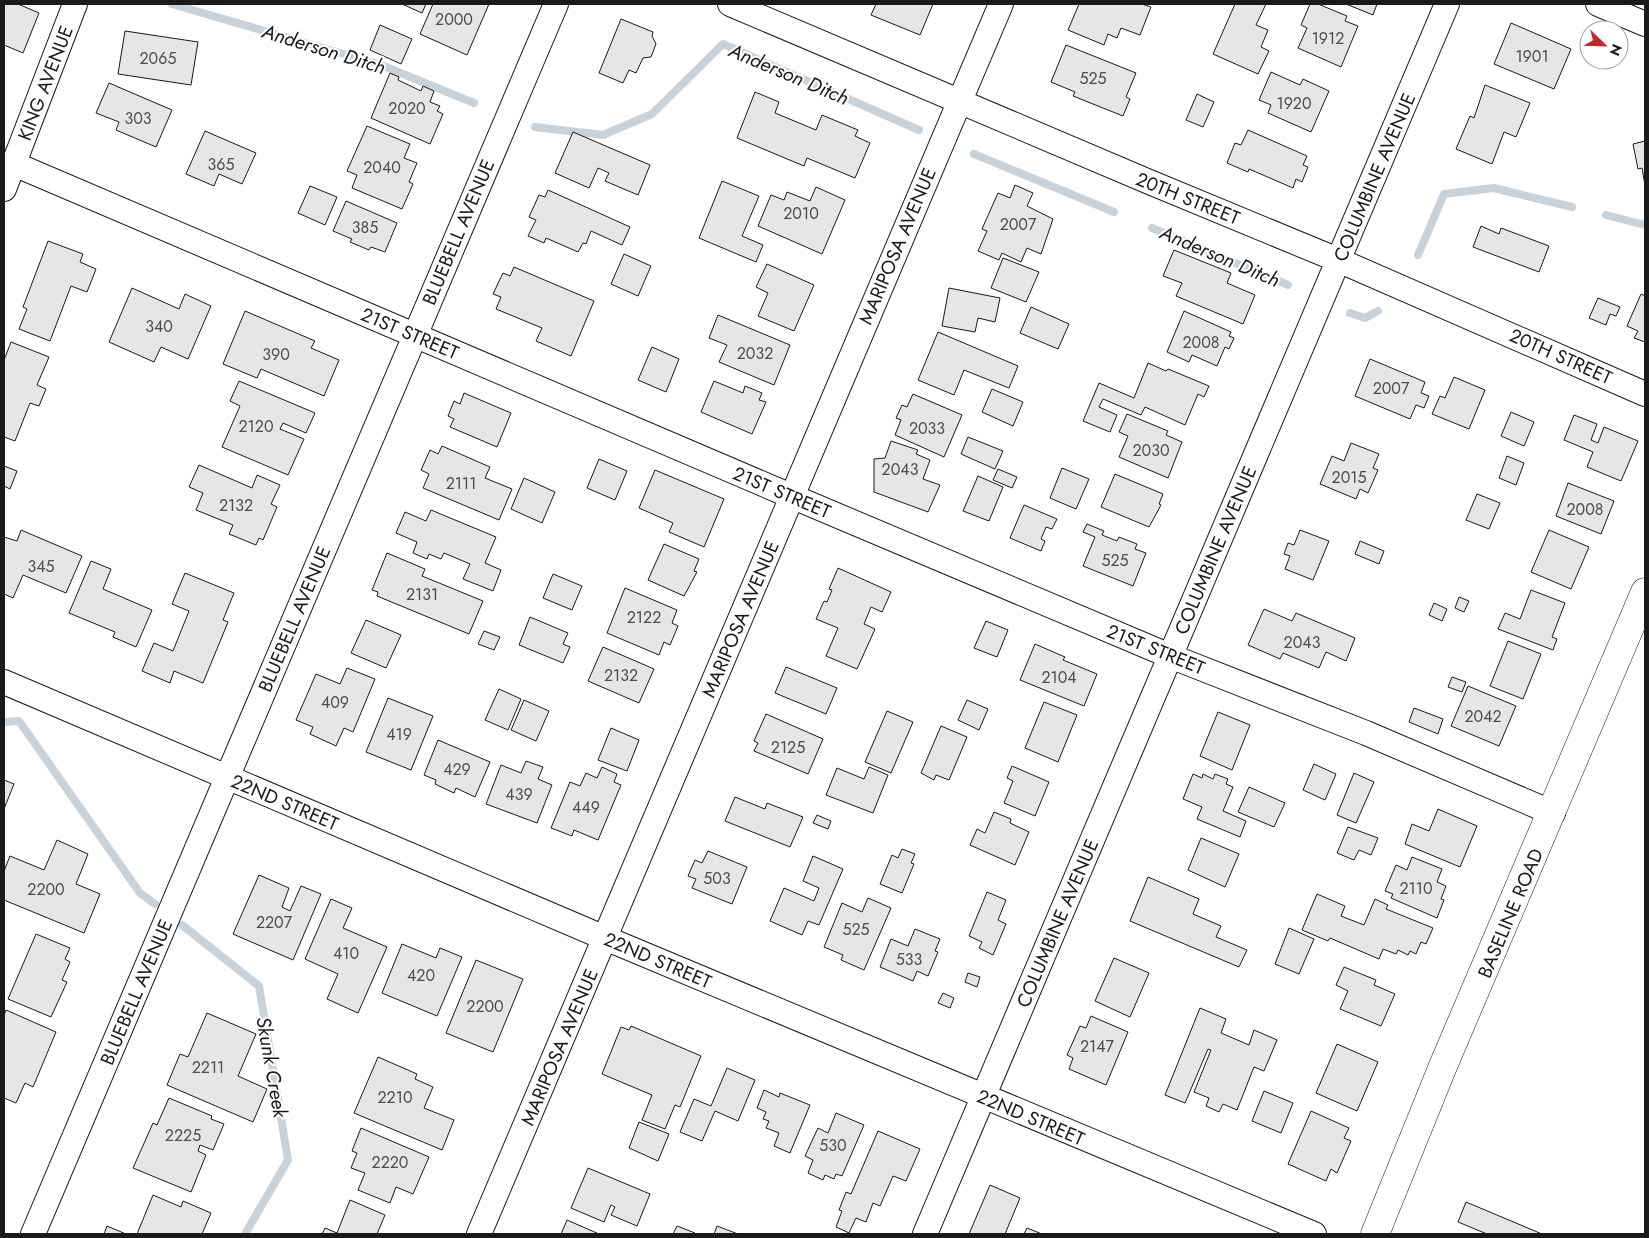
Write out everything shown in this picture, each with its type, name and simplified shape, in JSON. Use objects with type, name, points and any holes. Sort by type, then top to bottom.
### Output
[{"type":"street","name":"KING AVENUE","points":[[4,189],[75,4]]},
{"type":"street","name":"BLUEBELL AVENUE","points":[[33,1234],[414,334],[556,4]]},
{"type":"street","name":"20TH STREET","points":[[730,4],[1338,260],[1645,394]]},
{"type":"street","name":"MARIPOSA AVENUE","points":[[479,1234],[1001,4]]},
{"type":"street","name":"COLUMBINE AVENUE","points":[[925,1234],[1447,4]]},
{"type":"street","points":[[1598,4],[1645,24]]},
{"type":"street","name":"21ST STREET","points":[[14,164],[1170,656],[1366,733],[1553,813]]},
{"type":"street","name":"BASELINE ROAD","points":[[1375,1234],[1443,1066],[1553,813],[1645,592]]},
{"type":"street","name":"22ND STREET","points":[[4,682],[984,1098],[1314,1234]]},
{"type":"building","points":[[4,4],[18,4],[39,13],[23,53],[4,45]]},
{"type":"building","points":[[402,4],[426,4],[422,13]]},
{"type":"building","points":[[433,4],[489,4],[467,55],[420,34]]},
{"type":"building","points":[[876,4],[933,4],[920,35],[871,15]]},
{"type":"building","points":[[1079,4],[1142,4],[1151,7],[1140,35],[1121,28],[1117,38],[1108,34],[1104,45],[1068,30]]},
{"type":"building","points":[[1235,4],[1266,4],[1256,25],[1268,30],[1261,47],[1269,51],[1258,74],[1213,54]]},
{"type":"building","points":[[1310,4],[1318,4],[1347,16],[1345,21],[1358,26],[1341,67],[1298,48],[1307,28],[1301,25]]},
{"type":"building","points":[[1346,4],[1377,4],[1373,15]]},
{"type":"building","points":[[621,19],[653,32],[652,36],[656,44],[651,57],[643,58],[636,73],[629,70],[623,83],[599,73]]},
{"type":"building","points":[[1511,23],[1571,49],[1554,89],[1494,64]]},
{"type":"building","points":[[380,25],[412,39],[401,64],[370,50]]},
{"type":"building","points":[[125,31],[198,42],[191,85],[118,74]]},
{"type":"building","points":[[1066,45],[1136,73],[1126,97],[1130,99],[1123,116],[1073,96],[1075,92],[1051,82]]},
{"type":"building","points":[[1271,72],[1300,85],[1303,79],[1329,91],[1311,132],[1268,113],[1271,105],[1259,100]]},
{"type":"building","points":[[390,73],[399,77],[398,80],[421,91],[423,86],[434,91],[430,102],[440,106],[437,111],[443,114],[430,144],[371,118]]},
{"type":"building","points":[[109,83],[172,110],[156,147],[116,130],[119,122],[96,113]]},
{"type":"building","points":[[1485,85],[1530,103],[1516,137],[1504,132],[1492,164],[1456,149],[1470,116],[1474,118]]},
{"type":"building","points":[[755,92],[779,102],[775,113],[816,130],[822,115],[858,130],[855,136],[870,143],[855,178],[807,158],[804,166],[737,138]]},
{"type":"building","points":[[1197,94],[1214,102],[1203,127],[1186,120]]},
{"type":"building","points":[[367,126],[410,144],[404,158],[417,163],[409,182],[413,184],[402,209],[352,188],[357,175],[347,171]]},
{"type":"building","points":[[1248,130],[1307,156],[1303,165],[1308,167],[1302,182],[1296,179],[1293,188],[1249,169],[1248,172],[1227,163],[1235,143],[1241,145]]},
{"type":"building","points":[[205,131],[256,153],[242,184],[219,174],[214,186],[186,174]]},
{"type":"building","points":[[573,132],[650,165],[638,195],[605,181],[609,173],[598,168],[589,188],[555,173]]},
{"type":"building","points":[[1645,141],[1645,185],[1642,168],[1638,169],[1633,144]]},
{"type":"building","points":[[722,181],[759,196],[742,236],[763,245],[756,262],[699,238]]},
{"type":"building","points":[[1015,185],[1033,193],[1027,206],[1053,219],[1041,254],[1027,248],[1021,262],[1002,253],[999,260],[978,251],[987,231],[982,229],[998,193],[1010,198]]},
{"type":"building","points":[[310,186],[337,197],[325,225],[298,213]]},
{"type":"building","points":[[816,187],[845,200],[822,254],[758,226],[771,195],[784,200],[787,192],[810,201]]},
{"type":"building","points":[[548,190],[630,227],[622,245],[591,231],[586,244],[583,243],[578,252],[546,238],[544,243],[528,236],[536,220],[529,217],[539,195],[545,197]]},
{"type":"building","points":[[346,201],[397,223],[385,252],[371,247],[369,250],[350,242],[352,239],[333,231]]},
{"type":"building","points":[[1481,226],[1499,234],[1501,228],[1549,246],[1539,272],[1473,247]]},
{"type":"building","points":[[48,241],[83,254],[80,262],[96,269],[87,292],[71,286],[50,341],[19,329],[27,309],[23,307]]},
{"type":"building","points":[[1174,250],[1231,273],[1227,283],[1255,295],[1243,324],[1176,296],[1182,283],[1163,276]]},
{"type":"building","points":[[624,254],[651,266],[638,296],[611,284]]},
{"type":"building","points":[[1003,258],[1039,272],[1026,302],[991,288]]},
{"type":"building","points":[[767,264],[814,285],[794,331],[758,316],[768,293],[756,287]]},
{"type":"building","points":[[514,267],[594,301],[571,356],[536,341],[542,328],[496,309],[501,297],[493,294],[503,273],[510,276]]},
{"type":"building","points":[[132,288],[179,309],[185,294],[211,306],[188,359],[161,347],[154,362],[109,342]]},
{"type":"building","points":[[949,288],[1000,298],[995,322],[978,318],[975,332],[942,326]]},
{"type":"building","points":[[1641,294],[1645,296],[1645,342],[1634,338],[1638,331],[1627,326]]},
{"type":"building","points":[[1598,298],[1620,307],[1616,316],[1610,314],[1606,325],[1589,318]]},
{"type":"building","points":[[1031,307],[1069,324],[1058,349],[1020,333]]},
{"type":"building","points":[[245,311],[315,341],[311,348],[339,360],[324,396],[261,369],[257,378],[223,364]]},
{"type":"building","points":[[1184,311],[1231,332],[1229,336],[1234,338],[1229,349],[1225,347],[1217,366],[1192,355],[1189,362],[1167,352]]},
{"type":"building","points":[[718,315],[790,345],[774,385],[719,362],[727,345],[709,338]]},
{"type":"building","points":[[938,332],[1018,366],[1009,388],[964,370],[954,395],[918,380]]},
{"type":"building","points":[[11,342],[49,357],[37,385],[46,389],[39,406],[30,403],[15,441],[4,437],[4,360]]},
{"type":"building","points":[[652,347],[679,359],[666,392],[638,380]]},
{"type":"building","points":[[1370,359],[1425,382],[1421,393],[1429,396],[1424,408],[1416,405],[1410,419],[1355,396]]},
{"type":"building","points":[[1148,363],[1209,386],[1204,397],[1198,394],[1185,425],[1145,407],[1141,415],[1103,399],[1099,407],[1117,415],[1110,432],[1083,421],[1099,383],[1134,398]]},
{"type":"building","points":[[1454,377],[1485,390],[1469,429],[1432,414],[1440,396],[1445,398]]},
{"type":"building","points":[[239,381],[315,413],[306,433],[283,423],[280,429],[304,439],[288,475],[222,447],[240,406],[230,401]]},
{"type":"building","points":[[714,381],[743,393],[745,386],[762,393],[759,400],[766,402],[752,434],[701,412]]},
{"type":"building","points":[[992,389],[1023,402],[1013,426],[982,412]]},
{"type":"building","points":[[464,393],[511,413],[497,447],[450,427],[454,419],[448,416],[454,401],[460,404]]},
{"type":"building","points":[[913,394],[962,415],[944,457],[895,435],[901,420],[896,418],[902,405],[907,407]]},
{"type":"building","points":[[1511,412],[1534,422],[1524,446],[1501,436]]},
{"type":"building","points":[[1127,414],[1168,431],[1166,435],[1182,442],[1168,478],[1119,457],[1128,436],[1119,432]]},
{"type":"building","points":[[1574,415],[1597,424],[1591,440],[1598,443],[1604,427],[1638,441],[1621,481],[1587,467],[1593,452],[1564,440]]},
{"type":"building","points":[[968,437],[1003,451],[995,469],[961,454]]},
{"type":"building","points":[[891,441],[918,450],[916,454],[930,460],[923,479],[940,485],[928,512],[874,492],[874,459],[885,458]]},
{"type":"building","points":[[1351,443],[1379,454],[1373,468],[1378,470],[1368,493],[1360,489],[1356,499],[1320,484],[1332,456],[1344,461]]},
{"type":"building","points":[[442,446],[490,467],[485,478],[512,489],[499,520],[423,488],[429,474],[421,470],[430,450],[438,454]]},
{"type":"building","points":[[1507,456],[1524,463],[1516,485],[1499,478]]},
{"type":"building","points":[[599,459],[627,471],[615,500],[587,488]]},
{"type":"building","points":[[199,465],[252,488],[257,475],[280,485],[271,504],[277,507],[263,540],[259,538],[256,545],[229,534],[233,525],[196,510],[203,493],[189,487]]},
{"type":"building","points":[[4,466],[17,471],[10,489],[4,486]]},
{"type":"building","points":[[1062,468],[1089,479],[1076,509],[1050,498]]},
{"type":"building","points":[[998,469],[1017,477],[1012,488],[993,480]]},
{"type":"building","points":[[655,470],[724,499],[704,547],[669,532],[673,523],[639,508]]},
{"type":"building","points":[[1115,474],[1163,494],[1159,504],[1161,505],[1149,527],[1101,507]]},
{"type":"building","points":[[978,476],[1003,487],[989,521],[963,511]]},
{"type":"building","points":[[524,478],[555,492],[542,523],[511,509]]},
{"type":"building","points":[[1568,483],[1614,501],[1601,534],[1556,516]]},
{"type":"building","points":[[1477,494],[1500,503],[1489,529],[1466,520]]},
{"type":"building","points":[[1024,505],[1057,519],[1052,529],[1046,527],[1041,539],[1045,541],[1041,551],[1010,538]]},
{"type":"building","points":[[431,510],[496,537],[485,563],[501,570],[493,591],[463,579],[470,564],[444,553],[441,559],[429,554],[427,559],[413,553],[417,542],[396,533],[405,512],[426,521]]},
{"type":"building","points":[[1087,524],[1104,531],[1102,535],[1117,541],[1119,537],[1137,544],[1135,549],[1146,553],[1133,586],[1083,566],[1095,537],[1083,532]]},
{"type":"building","points":[[21,530],[82,556],[66,593],[23,575],[13,598],[4,594],[4,537],[17,541]]},
{"type":"building","points":[[1300,530],[1329,541],[1313,580],[1285,569],[1290,556],[1284,554],[1288,543],[1294,545]]},
{"type":"building","points":[[1549,530],[1589,547],[1571,589],[1531,572]]},
{"type":"building","points":[[1360,541],[1384,551],[1379,564],[1355,554]]},
{"type":"building","points":[[664,544],[699,559],[694,571],[697,572],[684,596],[648,580]]},
{"type":"building","points":[[387,553],[425,569],[422,576],[483,601],[469,634],[377,596],[378,592],[372,590]]},
{"type":"building","points":[[91,561],[111,569],[103,589],[152,610],[136,647],[113,637],[115,632],[69,613]]},
{"type":"building","points":[[838,568],[891,592],[882,612],[871,607],[864,624],[875,629],[857,669],[826,656],[838,628],[816,619],[824,601],[827,602],[832,590],[829,589]]},
{"type":"building","points":[[185,573],[234,593],[223,620],[228,622],[203,683],[174,671],[170,683],[142,671],[154,643],[173,651],[189,611],[172,604]]},
{"type":"building","points":[[553,574],[582,586],[572,610],[543,598]]},
{"type":"building","points":[[625,588],[677,610],[672,623],[678,626],[670,645],[664,642],[659,655],[607,633]]},
{"type":"building","points":[[1531,590],[1565,603],[1552,637],[1557,639],[1553,650],[1498,629],[1505,613],[1520,619]]},
{"type":"building","points":[[1459,597],[1469,601],[1464,612],[1455,608]]},
{"type":"building","points":[[1434,603],[1447,609],[1442,621],[1429,615]]},
{"type":"building","points":[[1264,609],[1292,621],[1296,613],[1355,638],[1346,661],[1326,652],[1319,668],[1283,653],[1280,659],[1248,645]]},
{"type":"building","points":[[530,617],[568,633],[563,644],[570,647],[563,663],[519,645]]},
{"type":"building","points":[[366,620],[401,635],[386,668],[351,653]]},
{"type":"building","points":[[986,621],[1008,630],[997,657],[974,648]]},
{"type":"building","points":[[484,631],[500,637],[494,650],[478,644]]},
{"type":"building","points":[[1508,641],[1541,654],[1523,699],[1490,686]]},
{"type":"building","points":[[1035,644],[1065,657],[1063,660],[1097,674],[1084,706],[1020,680]]},
{"type":"building","points":[[603,647],[654,669],[639,703],[588,681]]},
{"type":"building","points":[[786,667],[837,688],[826,714],[775,693]]},
{"type":"building","points":[[347,668],[375,679],[353,732],[344,728],[336,746],[310,734],[313,727],[296,720],[316,674],[340,684]]},
{"type":"building","points":[[1452,677],[1466,682],[1462,692],[1448,687]]},
{"type":"building","points":[[1468,686],[1516,706],[1499,746],[1451,726]]},
{"type":"building","points":[[499,689],[521,699],[508,730],[485,720]]},
{"type":"building","points":[[388,698],[433,716],[411,770],[366,752]]},
{"type":"building","points":[[524,700],[549,711],[536,741],[511,730]]},
{"type":"building","points":[[967,700],[988,709],[979,730],[958,720]]},
{"type":"building","points":[[1044,702],[1077,715],[1058,762],[1025,748]]},
{"type":"building","points":[[1414,708],[1443,719],[1438,734],[1409,722]]},
{"type":"building","points":[[887,711],[913,722],[891,773],[865,762]]},
{"type":"building","points":[[1218,712],[1250,725],[1232,770],[1200,756]]},
{"type":"building","points":[[766,714],[823,739],[808,774],[754,751],[758,743],[754,741]]},
{"type":"building","points":[[941,726],[967,737],[949,780],[936,775],[934,780],[921,773]]},
{"type":"building","points":[[611,728],[639,740],[627,771],[598,760]]},
{"type":"building","points":[[438,740],[490,762],[475,797],[456,788],[454,793],[435,784],[436,780],[424,775]]},
{"type":"building","points":[[526,761],[543,767],[538,779],[552,785],[537,823],[486,804],[501,765],[521,773]]},
{"type":"building","points":[[1314,764],[1336,774],[1325,800],[1303,790]]},
{"type":"building","points":[[1012,766],[1049,782],[1035,816],[1004,803],[1013,781],[1007,778]]},
{"type":"building","points":[[602,767],[617,774],[614,782],[621,785],[598,840],[574,830],[572,836],[551,828],[570,782],[580,786],[586,773],[597,778]]},
{"type":"building","points":[[869,767],[888,775],[873,813],[826,795],[837,768],[864,779]]},
{"type":"building","points":[[1354,773],[1374,782],[1356,823],[1337,815]]},
{"type":"building","points":[[1193,774],[1202,778],[1203,774],[1213,779],[1215,774],[1228,779],[1226,784],[1233,787],[1223,811],[1246,821],[1240,837],[1197,819],[1202,807],[1183,799]]},
{"type":"building","points":[[4,780],[14,784],[4,809]]},
{"type":"building","points":[[1249,787],[1285,803],[1274,827],[1238,812]]},
{"type":"building","points":[[735,797],[765,809],[767,803],[803,817],[790,847],[725,821]]},
{"type":"building","points":[[1438,809],[1477,826],[1460,867],[1405,844],[1412,824],[1429,831]]},
{"type":"building","points":[[994,812],[1011,819],[1010,823],[1029,832],[1015,865],[970,845],[977,829],[985,833]]},
{"type":"building","points":[[817,815],[831,821],[828,829],[813,823]]},
{"type":"building","points":[[1348,827],[1378,838],[1371,855],[1359,850],[1354,860],[1337,853]]},
{"type":"building","points":[[1201,838],[1239,854],[1225,887],[1188,870]]},
{"type":"building","points":[[57,840],[88,854],[76,884],[100,894],[84,933],[4,900],[4,871],[10,856],[44,870]]},
{"type":"building","points":[[902,849],[915,854],[911,863],[914,864],[902,893],[880,884],[892,855],[898,858]]},
{"type":"building","points":[[708,851],[747,867],[732,904],[692,888],[696,879],[688,876],[695,860],[702,863]]},
{"type":"building","points":[[813,856],[843,869],[819,925],[808,921],[802,935],[770,921],[784,888],[814,901],[819,888],[803,881]]},
{"type":"building","points":[[1412,857],[1442,869],[1437,882],[1446,886],[1441,899],[1444,900],[1437,918],[1391,898],[1393,894],[1385,891],[1396,865],[1407,870]]},
{"type":"building","points":[[259,875],[289,888],[282,907],[290,911],[301,886],[321,894],[293,960],[233,934]]},
{"type":"building","points":[[1148,877],[1199,899],[1193,914],[1221,926],[1216,937],[1247,950],[1239,967],[1130,921]]},
{"type":"building","points":[[987,892],[1006,900],[998,920],[1006,924],[993,955],[979,948],[982,942],[969,936]]},
{"type":"building","points":[[1317,894],[1345,906],[1341,916],[1364,925],[1375,899],[1388,905],[1386,909],[1433,928],[1426,944],[1421,942],[1416,954],[1410,951],[1408,955],[1398,950],[1396,954],[1383,949],[1379,959],[1330,938],[1328,941],[1302,930]]},
{"type":"building","points":[[868,898],[891,908],[864,970],[841,960],[843,955],[824,947],[842,903],[862,912]]},
{"type":"building","points":[[331,899],[352,908],[343,928],[387,947],[358,1013],[327,999],[338,974],[305,959]]},
{"type":"building","points":[[1289,928],[1314,939],[1299,974],[1275,964]]},
{"type":"building","points":[[915,929],[940,939],[935,951],[938,952],[928,976],[917,971],[913,981],[880,967],[891,939],[908,946]]},
{"type":"building","points":[[36,934],[70,948],[65,959],[70,962],[62,980],[67,982],[51,1017],[8,999]]},
{"type":"building","points":[[402,944],[436,958],[440,948],[462,957],[437,1016],[382,993]]},
{"type":"building","points":[[1114,958],[1149,973],[1130,1017],[1095,1001]]},
{"type":"building","points":[[476,960],[523,979],[493,1052],[446,1033]]},
{"type":"building","points":[[1344,967],[1376,980],[1374,985],[1395,994],[1381,1026],[1340,1009],[1348,991],[1336,985]]},
{"type":"building","points":[[968,973],[980,977],[977,987],[965,982]]},
{"type":"building","points":[[943,993],[954,998],[950,1008],[938,1003]]},
{"type":"building","points":[[1200,1008],[1226,1019],[1221,1033],[1249,1045],[1254,1030],[1277,1040],[1264,1071],[1254,1067],[1237,1110],[1223,1104],[1219,1112],[1206,1106],[1209,1098],[1194,1092],[1211,1050],[1208,1049],[1185,1103],[1165,1095]]},
{"type":"building","points":[[6,1010],[56,1032],[33,1087],[25,1083],[16,1103],[4,1098],[4,1015]]},
{"type":"building","points":[[207,1013],[256,1034],[238,1076],[267,1089],[253,1122],[167,1085],[180,1054],[188,1057]]},
{"type":"building","points":[[1091,1016],[1128,1032],[1106,1085],[1069,1069],[1073,1058],[1067,1055],[1080,1026],[1086,1028]]},
{"type":"building","points":[[631,1026],[701,1056],[680,1107],[675,1105],[665,1129],[642,1120],[652,1095],[602,1074],[621,1027],[629,1030]]},
{"type":"building","points":[[1337,1044],[1378,1062],[1357,1111],[1316,1093]]},
{"type":"building","points":[[378,1057],[417,1074],[415,1079],[433,1087],[424,1108],[454,1120],[442,1150],[354,1113]]},
{"type":"building","points":[[727,1068],[755,1080],[738,1121],[715,1111],[702,1141],[680,1132],[694,1099],[711,1106]]},
{"type":"building","points":[[764,1090],[779,1097],[780,1093],[810,1105],[790,1153],[774,1146],[779,1133],[766,1128],[769,1121],[763,1119],[766,1112],[757,1108]]},
{"type":"building","points":[[1264,1091],[1293,1103],[1281,1133],[1252,1121]]},
{"type":"building","points":[[169,1098],[212,1116],[211,1119],[224,1124],[213,1150],[200,1145],[198,1151],[206,1155],[191,1192],[133,1168],[153,1123],[157,1125]]},
{"type":"building","points":[[1311,1111],[1349,1128],[1344,1138],[1351,1141],[1337,1173],[1331,1169],[1326,1181],[1288,1164]]},
{"type":"building","points":[[836,1113],[864,1125],[842,1176],[836,1174],[834,1179],[825,1175],[823,1180],[808,1173],[813,1160],[805,1156],[818,1128],[828,1133]]},
{"type":"building","points":[[639,1122],[669,1134],[658,1161],[629,1148]]},
{"type":"building","points":[[361,1128],[429,1157],[413,1194],[396,1187],[390,1203],[358,1190],[365,1173],[351,1168],[357,1153],[352,1151]]},
{"type":"building","points":[[878,1131],[920,1149],[906,1181],[893,1176],[880,1206],[873,1203],[866,1222],[856,1218],[849,1233],[836,1227],[842,1211],[839,1210],[846,1192],[851,1194]]},
{"type":"building","points":[[588,1168],[650,1194],[637,1226],[611,1215],[615,1207],[611,1205],[604,1222],[571,1208]]},
{"type":"building","points":[[990,1185],[1020,1198],[1005,1234],[969,1234]]},
{"type":"building","points":[[153,1195],[181,1207],[183,1201],[211,1213],[202,1234],[137,1234]]},
{"type":"building","points":[[350,1200],[385,1215],[377,1234],[322,1234],[325,1228],[337,1233]]},
{"type":"building","points":[[1466,1202],[1542,1234],[1487,1234],[1458,1222]]},
{"type":"building","points":[[567,1220],[599,1234],[561,1234]]},
{"type":"building","points":[[107,1226],[126,1234],[104,1234]]},
{"type":"building","points":[[677,1226],[695,1233],[673,1234]]},
{"type":"building","points":[[717,1226],[738,1234],[714,1234]]},
{"type":"building","points":[[1027,1228],[1042,1234],[1024,1234]]},
{"type":"waterway","name":"Anderson Ditch","points":[[172,4],[381,65],[474,103]]},
{"type":"waterway","name":"Anderson Ditch","points":[[535,127],[603,135],[652,114],[723,44],[919,130]]},
{"type":"waterway","name":"Anderson Ditch","points":[[974,154],[1114,212]]},
{"type":"waterway","name":"Anderson Ditch","points":[[1418,255],[1444,194],[1494,188],[1572,207]]},
{"type":"waterway","name":"Anderson Ditch","points":[[1606,215],[1645,225]]},
{"type":"waterway","name":"Anderson Ditch","points":[[1152,228],[1288,285]]},
{"type":"waterway","name":"Anderson Ditch","points":[[1350,313],[1365,318],[1378,311]]},
{"type":"waterway","name":"Skunk Creek","points":[[4,722],[19,721],[140,893],[155,904]]},
{"type":"waterway","name":"Skunk Creek","points":[[182,925],[259,986],[288,1160],[245,1234]]}]
